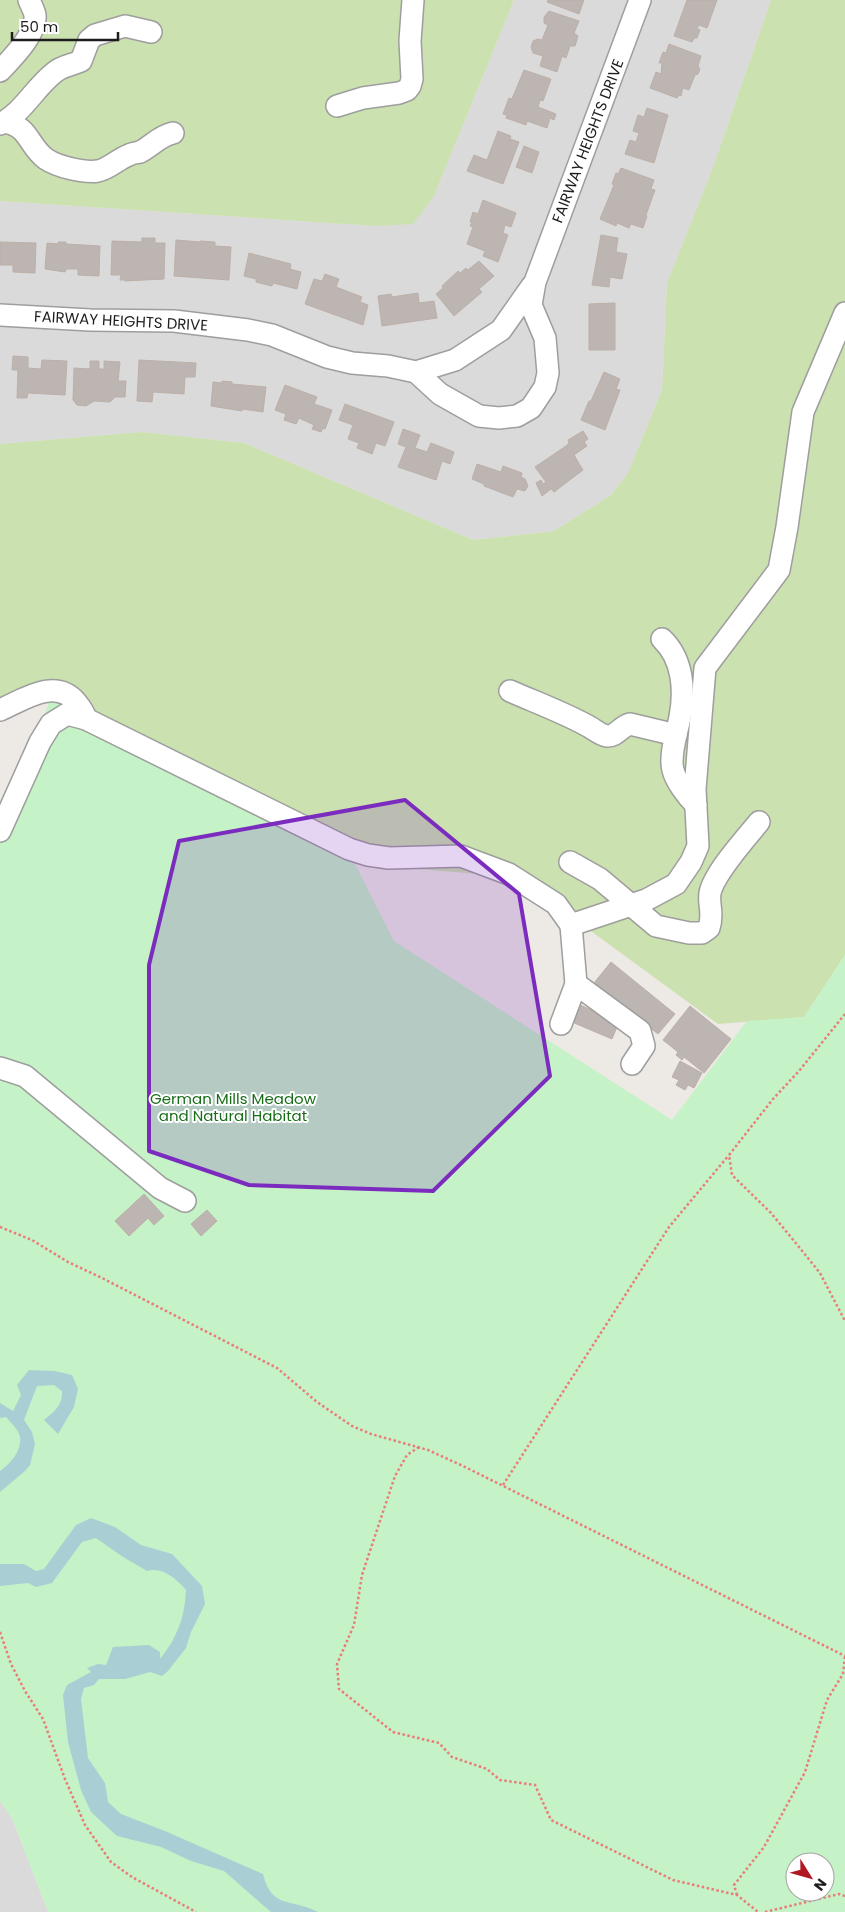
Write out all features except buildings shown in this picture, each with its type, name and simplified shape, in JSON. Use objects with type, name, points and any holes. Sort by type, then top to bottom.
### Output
[{"type":"street","points":[[0,71],[20,49],[29,35],[35,16],[29,0]]},
{"type":"street","points":[[337,106],[363,98],[399,93],[407,90],[410,86],[412,79],[410,41],[413,0]]},
{"type":"street","name":"FAIRWAY HEIGHTS DRIVE","points":[[416,372],[440,394],[479,416],[499,418],[517,416],[531,408],[545,387],[548,373],[545,338],[531,305],[536,282],[640,0]]},
{"type":"street","points":[[2,123],[24,107],[37,90],[57,70],[81,61],[89,40],[95,35],[124,26],[151,32]]},
{"type":"street","points":[[2,123],[20,127],[46,159],[75,168],[96,171],[104,169],[130,154],[139,152],[164,135],[173,133]]},
{"type":"street","name":"FAIRWAY HEIGHTS DRIVE","points":[[0,315],[90,320],[174,321],[219,326],[272,335],[327,357],[352,363],[388,366],[416,372],[455,360],[501,330],[536,282]]},
{"type":"street","points":[[571,925],[646,900],[676,884],[691,862],[698,846],[695,789],[705,668],[779,570],[788,527],[803,412],[845,313]]},
{"type":"street","points":[[662,639],[669,645],[678,659],[682,681],[680,716],[672,770],[686,795],[696,805]]},
{"type":"street","points":[[0,710],[33,695],[54,690],[74,699],[84,711],[86,719]]},
{"type":"street","points":[[510,691],[587,725],[607,736],[612,736],[630,724],[676,735]]},
{"type":"street","points":[[0,831],[40,742],[51,724],[67,714],[86,719],[350,849],[368,855],[389,858],[461,856],[509,874],[556,904],[571,925],[576,984],[561,1024]]},
{"type":"street","points":[[570,862],[600,879],[656,926],[688,933],[702,933],[709,928],[712,917],[710,893],[718,875],[759,822]]},
{"type":"street","points":[[576,984],[640,1031],[644,1046],[632,1064]]},
{"type":"street","points":[[0,1068],[25,1076],[160,1188],[185,1201]]},
{"type":"path","points":[[503,1486],[669,1227],[845,1014]]},
{"type":"path","points":[[730,1155],[732,1175],[771,1214],[800,1247],[820,1274],[845,1321]]},
{"type":"path","points":[[0,1227],[32,1240],[68,1262],[277,1368],[317,1402],[352,1426],[371,1434],[419,1447],[446,1458],[845,1656],[843,1674],[827,1700],[804,1772],[764,1847],[734,1884],[737,1895]]},
{"type":"path","points":[[419,1447],[407,1455],[395,1476],[362,1575],[354,1625],[336,1664],[339,1689],[393,1732],[439,1742],[452,1757],[487,1769],[500,1780],[535,1784],[551,1820],[673,1880],[737,1895],[758,1912]]},
{"type":"path","points":[[0,1632],[11,1664],[43,1719],[65,1780],[85,1825],[111,1862],[132,1877],[196,1912]]},
{"type":"path","points":[[765,1912],[839,1894],[845,1896]]},
{"type":"highlighted area","points":[[405,800],[519,894],[550,1076],[433,1191],[249,1185],[149,1151],[149,965],[179,841]]},
{"type":"shaded area","points":[[514,0],[771,0],[712,170],[667,283],[662,390],[628,473],[611,495],[554,531],[473,540],[244,443],[142,432],[0,444],[0,201],[374,226],[434,196]]},
{"type":"shaded area","points":[[0,1801],[12,1818],[48,1912],[0,1912]]},
{"type":"green space","points":[[0,0],[514,0],[434,196],[413,224],[374,226],[0,201]]},
{"type":"green space","points":[[771,0],[845,0],[845,955],[804,1017],[718,1024],[517,877],[355,864],[83,712],[54,690],[0,719],[0,444],[142,432],[244,443],[473,540],[554,531],[611,495],[628,473],[662,390],[667,283],[712,170]]},
{"type":"green space","name":"German Mills Meadow and Natural Habitat","points":[[54,690],[83,712],[355,864],[394,941],[672,1120],[747,1021],[804,1017],[845,955],[845,1912],[48,1912],[12,1818],[0,1801],[0,827]]},
{"type":"water","points":[[29,1370],[55,1371],[72,1375],[78,1389],[74,1407],[58,1434],[44,1420],[59,1404],[62,1391],[54,1385],[37,1386],[24,1420],[32,1432],[35,1444],[30,1465],[0,1492],[0,1471],[15,1457],[20,1437],[6,1417],[0,1418],[0,1403],[13,1411],[21,1395],[17,1385]]},
{"type":"water","points":[[91,1518],[115,1527],[141,1545],[172,1554],[202,1586],[205,1604],[191,1632],[186,1648],[162,1676],[150,1672],[125,1679],[99,1679],[94,1685],[84,1688],[81,1699],[88,1758],[105,1783],[108,1802],[121,1814],[263,1874],[272,1893],[278,1898],[318,1912],[271,1912],[224,1871],[191,1861],[161,1847],[117,1836],[91,1812],[81,1790],[68,1742],[63,1695],[67,1685],[91,1672],[87,1668],[98,1664],[106,1665],[113,1647],[149,1645],[160,1652],[160,1659],[179,1627],[184,1609],[186,1590],[169,1574],[158,1570],[147,1571],[96,1538],[82,1542],[52,1583],[36,1587],[28,1583],[0,1586],[0,1564],[24,1564],[36,1571],[44,1569],[76,1525]]}]
